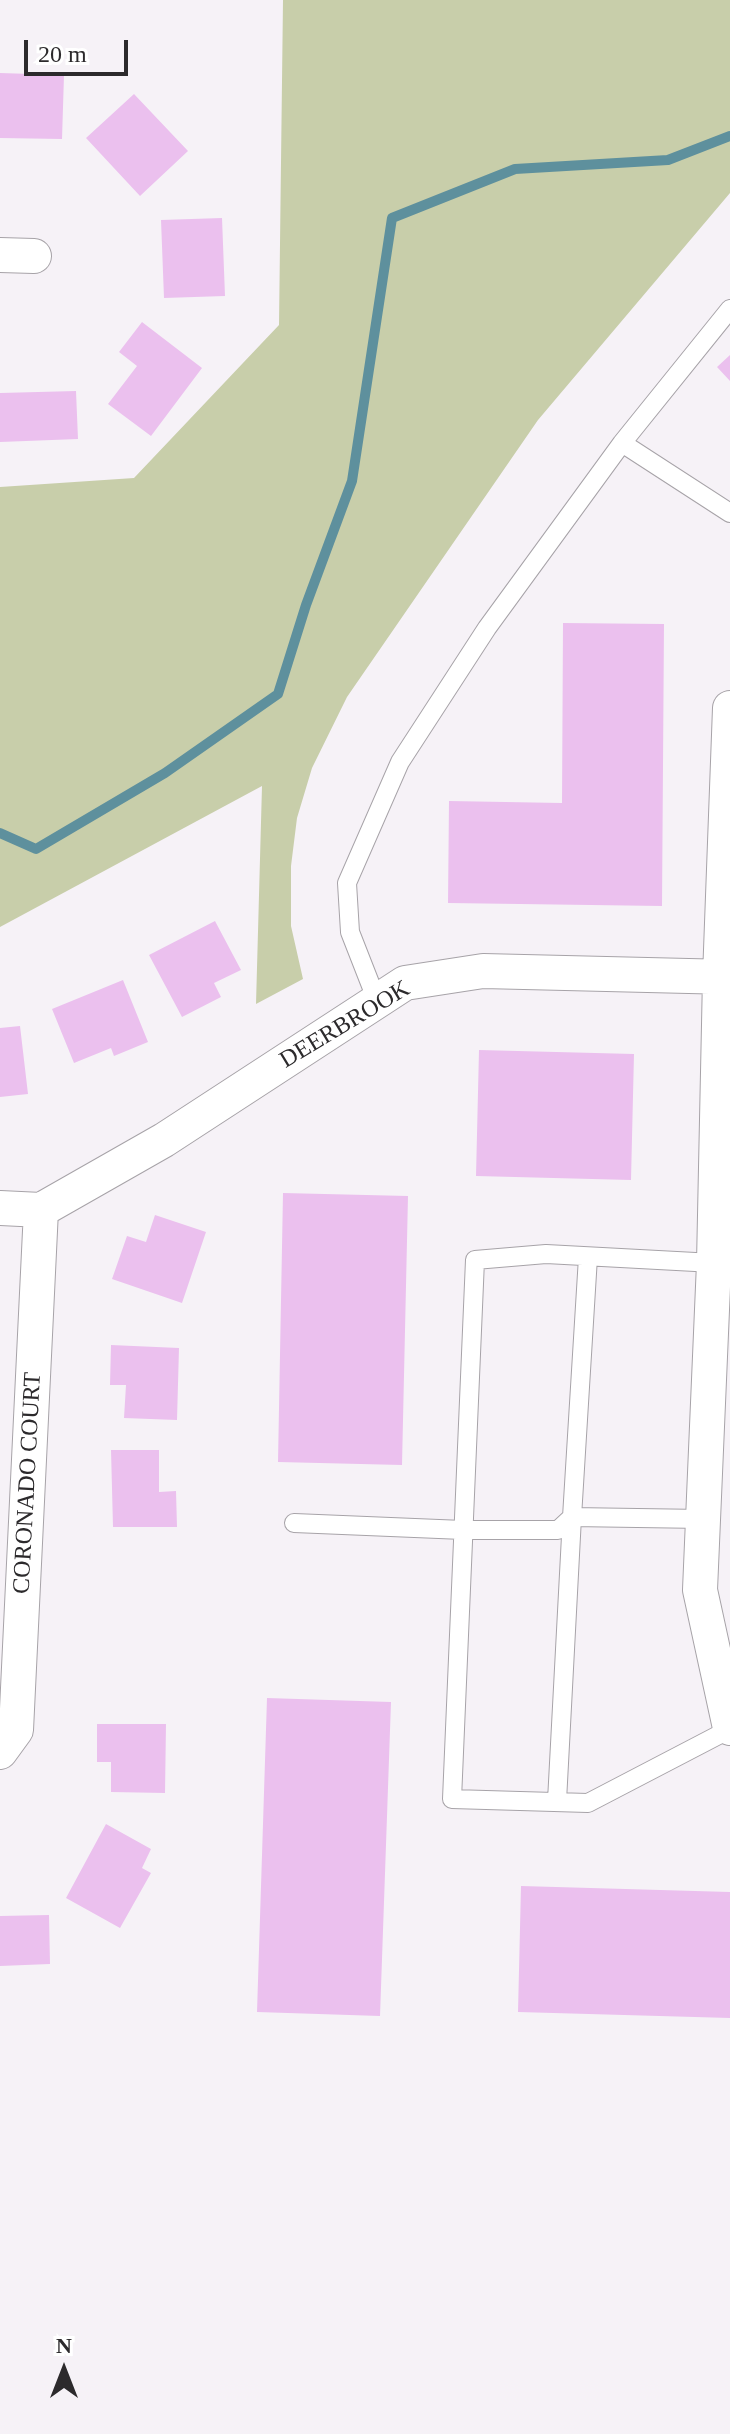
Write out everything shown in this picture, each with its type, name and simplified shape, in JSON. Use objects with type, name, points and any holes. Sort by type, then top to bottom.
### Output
[{"type":"street","points":[[0,255],[34,256]]},
{"type":"street","points":[[730,708],[725,977],[714,1263],[719,1420],[703,1519],[700,1590],[730,1729]]},
{"type":"street","name":"DEERBROOK","points":[[41,1210],[164,1140],[405,983],[483,971],[725,977]]},
{"type":"street","points":[[0,1208],[41,1210]]},
{"type":"street","name":"CORONADO COURT","points":[[0,1752],[16,1730],[41,1210]]},
{"type":"lane","points":[[377,1001],[350,932],[347,883],[400,762],[487,628],[622,443],[730,309]]},
{"type":"lane","points":[[622,443],[730,513]]},
{"type":"lane","points":[[714,1263],[546,1254],[475,1260],[452,1799],[588,1803],[730,1729]]},
{"type":"lane","points":[[557,1801],[588,1257]]},
{"type":"lane","points":[[294,1523],[463,1530],[558,1530],[572,1517],[703,1519]]},
{"type":"green space","points":[[283,0],[730,0],[730,193],[538,420],[347,697],[312,768],[297,818],[291,866],[291,926],[303,979],[256,1004],[262,786],[0,927],[0,487],[134,478],[279,325]]},
{"type":"building","points":[[0,73],[64,75],[62,139],[0,138]]},
{"type":"building","points":[[134,94],[188,151],[140,196],[86,138]]},
{"type":"building","points":[[222,218],[225,296],[164,298],[161,220]]},
{"type":"building","points":[[142,322],[202,368],[151,436],[108,404],[137,366],[119,352]]},
{"type":"building","points":[[730,355],[730,381],[717,367]]},
{"type":"building","points":[[76,391],[78,439],[0,442],[0,393]]},
{"type":"building","points":[[563,623],[664,624],[662,906],[448,903],[449,801],[562,803]]},
{"type":"building","points":[[215,921],[241,970],[214,983],[221,997],[182,1017],[149,955]]},
{"type":"building","points":[[123,980],[148,1042],[114,1056],[111,1048],[74,1063],[52,1009]]},
{"type":"building","points":[[20,1026],[28,1094],[0,1097],[0,1028]]},
{"type":"building","points":[[479,1050],[634,1054],[631,1180],[476,1176]]},
{"type":"building","points":[[283,1193],[408,1196],[402,1465],[278,1462]]},
{"type":"building","points":[[155,1215],[206,1232],[182,1303],[112,1279],[127,1236],[146,1242]]},
{"type":"building","points":[[111,1345],[179,1348],[177,1420],[124,1418],[126,1385],[110,1385]]},
{"type":"building","points":[[111,1450],[159,1450],[159,1492],[176,1491],[177,1527],[113,1527]]},
{"type":"building","points":[[267,1698],[391,1702],[380,2016],[257,2012]]},
{"type":"building","points":[[97,1724],[166,1724],[165,1793],[111,1792],[111,1762],[97,1762]]},
{"type":"building","points":[[106,1824],[151,1849],[142,1868],[151,1873],[120,1928],[66,1898]]},
{"type":"building","points":[[521,1886],[730,1892],[730,2018],[518,2012]]},
{"type":"building","points":[[49,1915],[50,1964],[0,1966],[0,1916]]},
{"type":"waterway","points":[[0,833],[36,849],[165,773],[278,694],[306,605],[352,481],[392,218],[515,169],[668,160],[730,136]]}]
